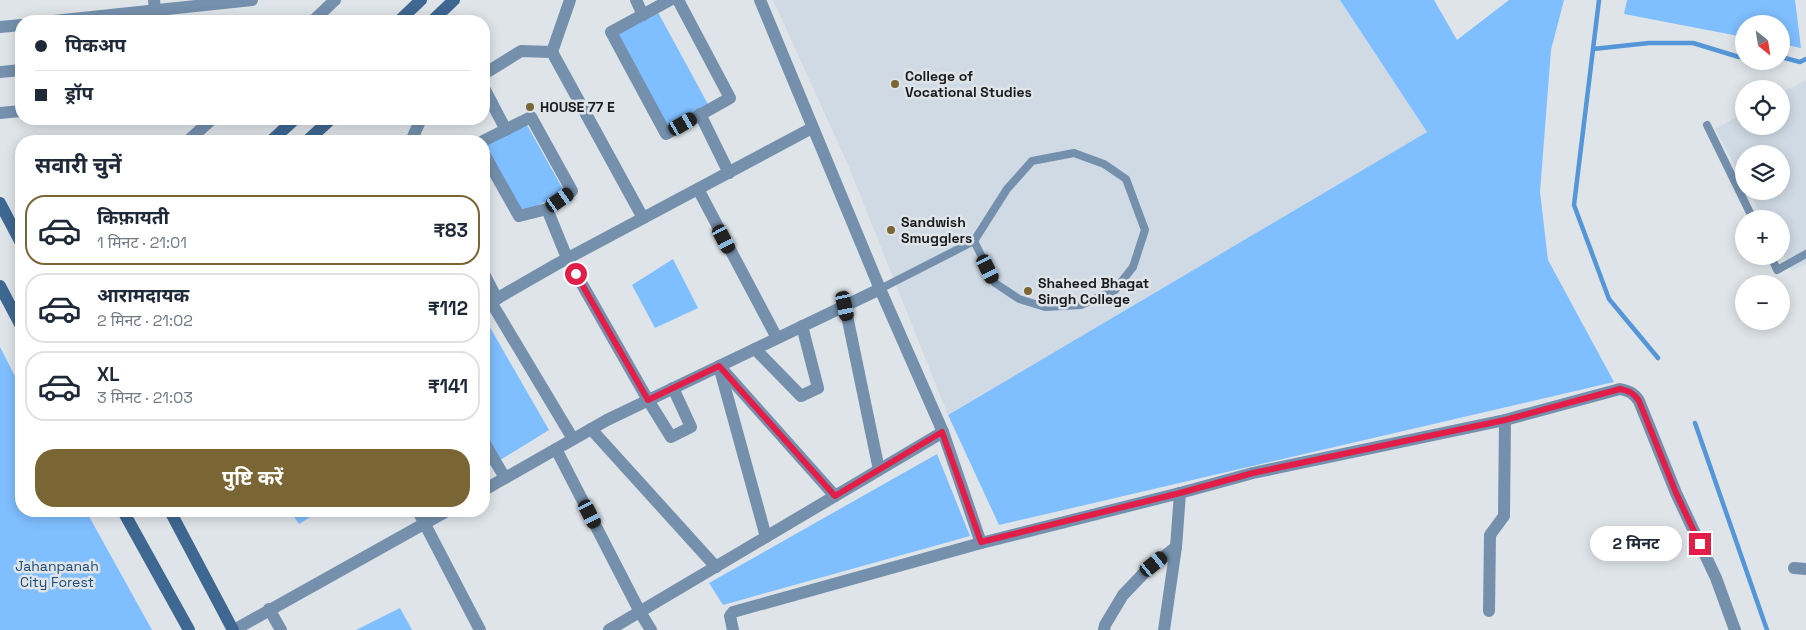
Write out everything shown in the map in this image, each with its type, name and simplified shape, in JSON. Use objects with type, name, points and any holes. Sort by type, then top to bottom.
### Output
[{"type":"main road","points":[[405,15],[420,0]]},
{"type":"main road","points":[[438,15],[454,0]]},
{"type":"main road","points":[[278,135],[288,125]]},
{"type":"main road","points":[[314,135],[324,125]]},
{"type":"main road","points":[[0,203],[15,232]]},
{"type":"main road","points":[[9,220],[15,229]]},
{"type":"main road","points":[[0,286],[15,315]]},
{"type":"main road","points":[[126,517],[189,630]]},
{"type":"main road","points":[[173,517],[234,630]]},
{"type":"street","points":[[115,15],[216,2],[252,0]]},
{"type":"street","points":[[319,15],[335,0]]},
{"type":"street","points":[[570,0],[552,52],[643,218]]},
{"type":"street","points":[[636,0],[643,15]]},
{"type":"street","points":[[670,0],[611,32],[666,134],[730,98],[678,0]]},
{"type":"street","points":[[760,0],[812,128],[942,432],[981,542]]},
{"type":"street","points":[[0,27],[15,25]]},
{"type":"street","points":[[490,70],[521,51],[552,52]]},
{"type":"street","points":[[0,72],[15,71]]},
{"type":"street","points":[[490,99],[506,130]]},
{"type":"street","points":[[0,113],[15,112]]},
{"type":"street","points":[[700,114],[729,173]]},
{"type":"street","points":[[490,138],[531,117],[572,191],[547,209],[519,216],[490,165]]},
{"type":"street","points":[[194,135],[205,125]]},
{"type":"street","points":[[572,439],[491,302],[567,258],[812,128]]},
{"type":"street","points":[[698,189],[777,338]]},
{"type":"street","points":[[547,209],[567,258],[648,400],[672,437],[691,428],[673,388]]},
{"type":"street","points":[[490,487],[572,439],[648,400],[880,289]]},
{"type":"street","points":[[845,306],[878,470]]},
{"type":"street","points":[[755,349],[801,396],[818,388],[802,326]]},
{"type":"street","points":[[719,366],[835,496]]},
{"type":"street","points":[[719,366],[766,537]]},
{"type":"street","points":[[733,630],[730,616],[734,612],[981,542],[1253,473],[1505,420],[1620,389],[1635,394],[1639,401],[1676,493],[1716,578],[1735,630]]},
{"type":"street","points":[[1489,612],[1490,535],[1504,516],[1505,420]]},
{"type":"street","points":[[591,429],[716,567]]},
{"type":"street","points":[[609,630],[942,432]]},
{"type":"street","points":[[556,449],[651,630]]},
{"type":"street","points":[[490,452],[505,478]]},
{"type":"street","points":[[1164,630],[1176,547],[1180,493]]},
{"type":"street","points":[[422,517],[480,630]]},
{"type":"street","points":[[234,630],[437,517]]},
{"type":"street","points":[[1104,630],[1105,625],[1123,595],[1144,573],[1176,547]]},
{"type":"street","points":[[269,609],[281,630]]},
{"type":"lane","points":[[1707,125],[1748,210]]},
{"type":"lane","points":[[880,289],[974,241],[1007,189],[1032,161],[1074,153],[1104,164],[1126,179],[1145,230],[1133,267],[1115,290],[1081,305],[1045,307],[1019,299],[995,283],[974,241]]},
{"type":"lane","points":[[1790,263],[1806,254]]},
{"type":"lane","points":[[1775,265],[1777,270],[1786,265]]},
{"type":"shaded area","name":"Shaheed Bhagat Singh College","points":[[773,0],[1340,0],[1427,132],[948,415],[849,167]]},
{"type":"shaded area","points":[[1806,80],[1806,264],[1792,271],[1789,265],[1790,210],[1758,210],[1754,200],[1790,200],[1790,145],[1735,145],[1735,166],[1715,129],[1735,118],[1735,135],[1790,135],[1790,88]]},
{"type":"green space","points":[[1340,0],[1434,0],[1457,40],[1509,0],[1564,0],[1551,50],[1540,192],[1548,260],[1614,382],[999,525],[948,415],[1427,132]]},
{"type":"green space","points":[[1627,0],[1795,0],[1801,48],[1790,46],[1790,15],[1735,15],[1735,35],[1624,14]]},
{"type":"green space","points":[[654,5],[710,108],[666,134],[611,32]]},
{"type":"green space","points":[[523,118],[564,191],[519,216],[490,165],[490,137]]},
{"type":"green space","points":[[673,259],[698,308],[655,328],[632,285]]},
{"type":"green space","points":[[490,327],[549,430],[490,466]]},
{"type":"green space","name":"Jahanpanah City Forest","points":[[0,347],[15,376],[15,517],[89,517],[152,630],[0,630]]},
{"type":"green space","points":[[937,454],[970,536],[723,605],[709,583]]},
{"type":"green space","points":[[294,517],[310,517],[299,524]]},
{"type":"green space","points":[[400,608],[412,630],[356,630]]},
{"type":"waterway","points":[[1599,0],[1574,205],[1609,299],[1658,358]]},
{"type":"waterway","points":[[1593,49],[1649,43],[1693,43],[1735,56]]},
{"type":"waterway","points":[[1790,59],[1800,62],[1806,59]]},
{"type":"waterway","points":[[1695,423],[1767,630]]},
{"type":"place","name":"College of Vocational Studies","points":[[895,84]]},
{"type":"place","name":"HOUSE 77 E","points":[[530,107]]},
{"type":"place","name":"Sandwish Smugglers","points":[[891,230]]},
{"type":"place","name":"Shaheed Bhagat Singh College","points":[[1028,291]]},
{"type":"route","points":[[576,274],[648,400],[719,366],[835,496],[942,432],[981,542],[1253,473],[1505,420],[1620,389],[1635,394],[1639,401],[1676,493],[1700,544]]}]
